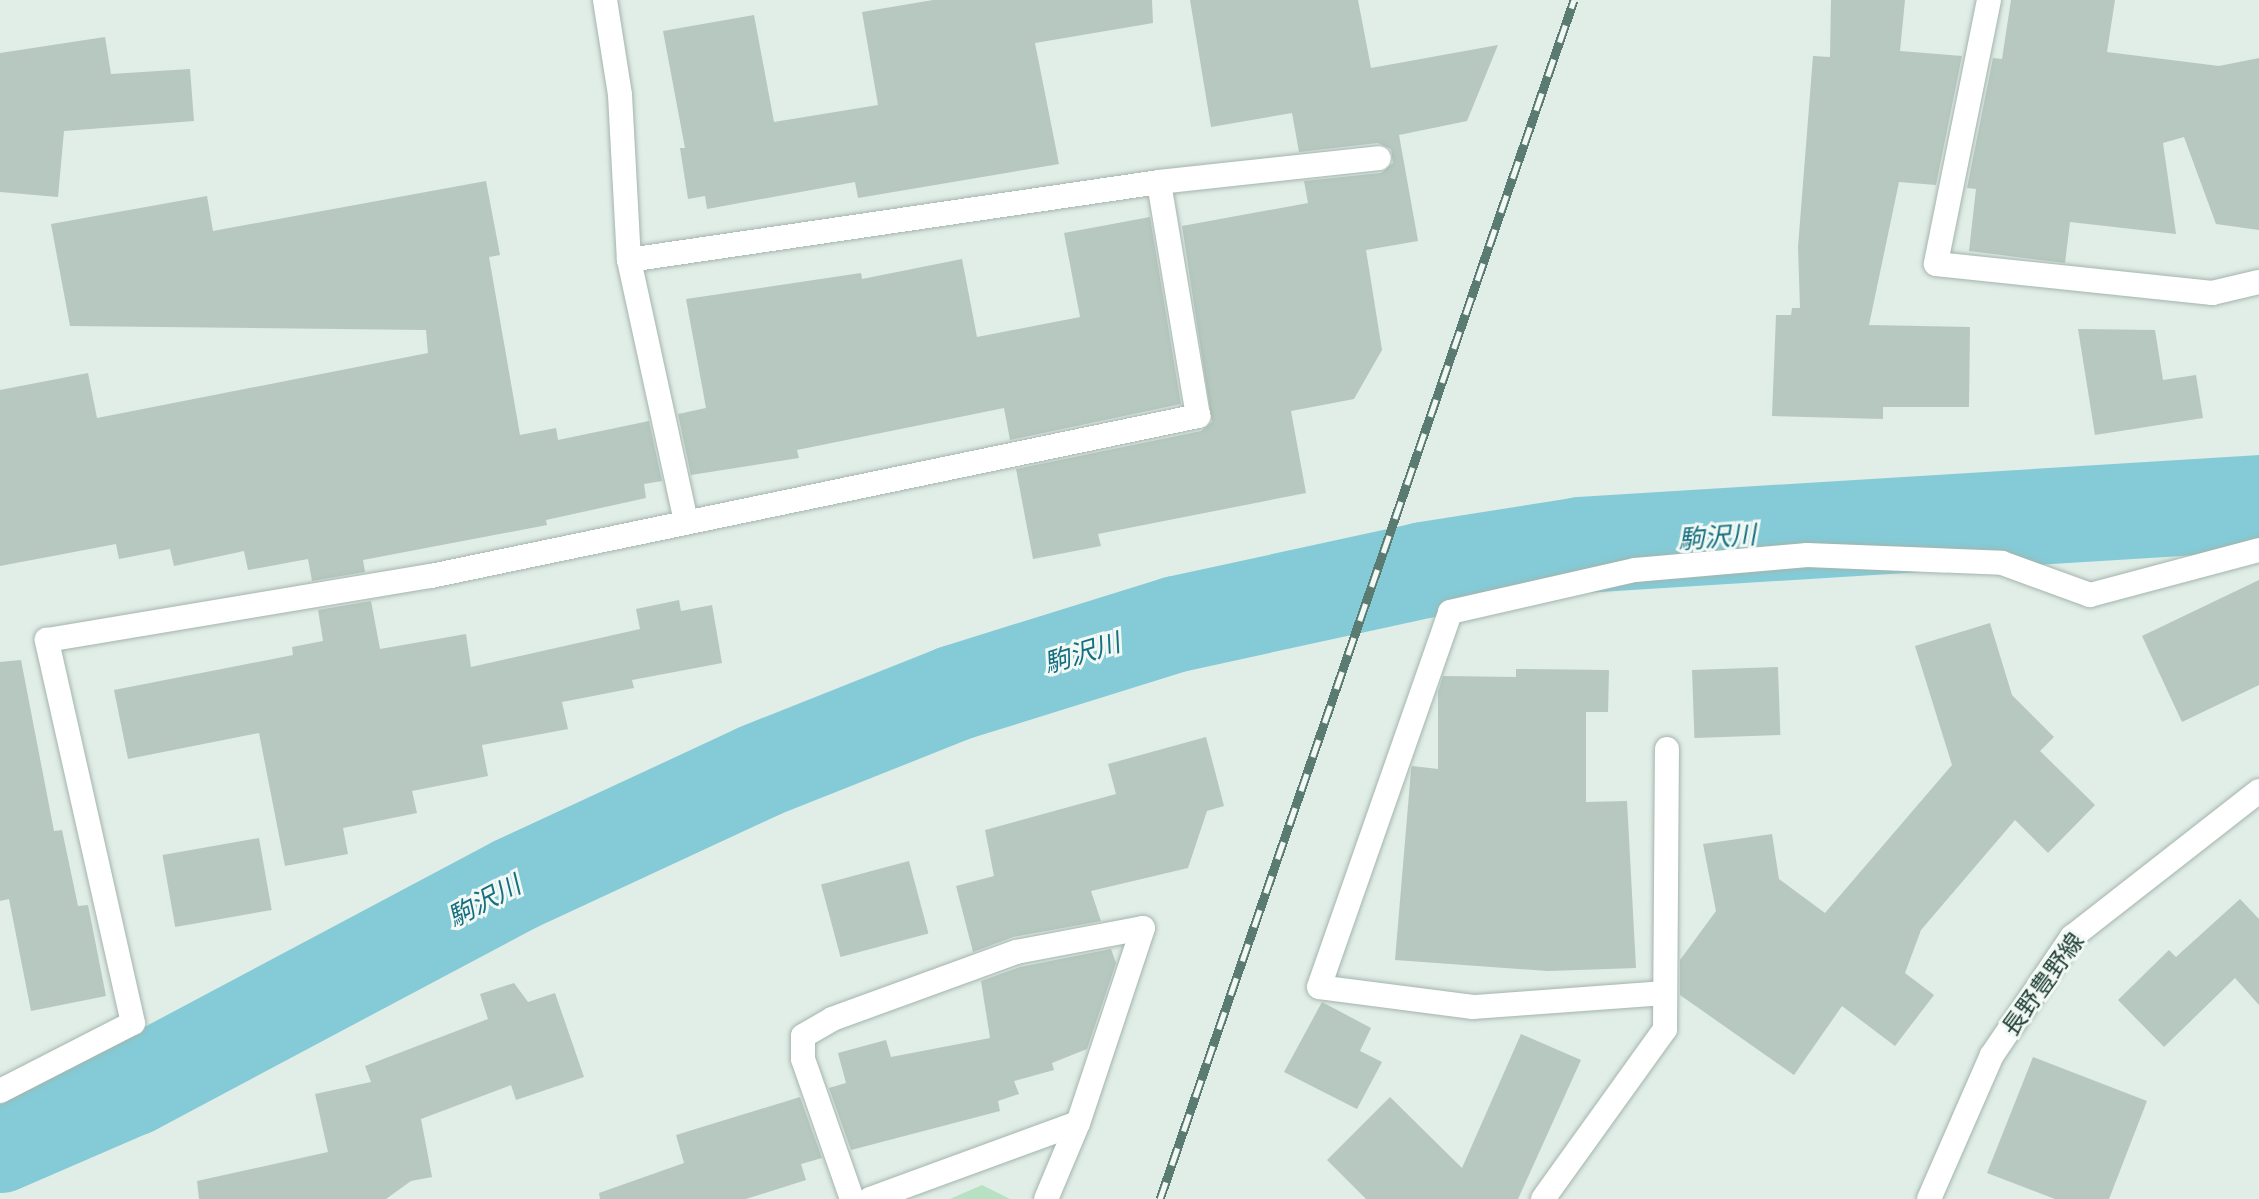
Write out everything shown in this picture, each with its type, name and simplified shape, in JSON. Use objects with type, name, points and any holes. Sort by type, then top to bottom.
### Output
[{"type":"street","points":[[605,0],[620,95],[629,260],[686,521]]},
{"type":"street","points":[[1989,0],[1936,264],[2212,293],[2259,282]]},
{"type":"street","points":[[629,260],[1159,182],[1379,158]]},
{"type":"street","points":[[0,1091],[133,1023],[47,640],[431,576],[1198,416],[1159,182]]},
{"type":"street","points":[[1665,993],[1473,1007],[1319,987],[1450,612],[1635,570],[1807,555],[2002,563],[2090,595],[2259,550]]},
{"type":"street","points":[[1543,1199],[1665,1029],[1667,749]]},
{"type":"street","name":"長野豊野線","points":[[1929,1199],[1992,1055],[2072,937],[2259,791]]},
{"type":"street","points":[[852,1199],[803,1059],[803,1036],[832,1019],[1016,952],[1143,928],[1078,1123],[1046,1199]]},
{"type":"street","points":[[870,1199],[1078,1123]]},
{"type":"green space","points":[[982,1185],[1010,1199],[950,1199]]},
{"type":"building","points":[[933,0],[1152,0],[1153,23],[1035,43],[1059,164],[858,198],[855,182],[707,209],[705,196],[688,199],[680,148],[685,148],[663,31],[754,15],[774,122],[878,105],[862,12]]},
{"type":"building","points":[[1190,0],[1358,0],[1371,68],[1498,45],[1467,121],[1399,135],[1418,241],[1366,250],[1382,350],[1354,399],[1291,411],[1306,493],[1098,534],[1101,546],[1033,559],[1016,469],[1201,431],[1212,422],[1182,226],[1308,203],[1304,181],[1381,173],[1393,163],[1391,149],[1378,143],[1299,152],[1292,113],[1211,127]]},
{"type":"building","points":[[1831,0],[1905,0],[1900,51],[1962,56],[1936,185],[1899,182],[1869,325],[1970,327],[1969,407],[1883,407],[1883,419],[1772,416],[1776,315],[1791,315],[1792,308],[1800,308],[1798,247],[1813,56],[1830,57]]},
{"type":"building","points":[[2011,0],[2115,0],[2107,52],[2219,66],[2259,58],[2259,230],[2216,224],[2184,137],[2163,143],[2176,234],[2070,222],[2065,263],[1969,251],[1976,189],[1967,188],[1993,58],[2002,59]]},
{"type":"building","points":[[105,37],[111,74],[190,69],[194,121],[64,131],[58,197],[0,192],[0,53]]},
{"type":"building","points":[[486,181],[500,255],[489,257],[520,435],[556,428],[558,440],[649,421],[662,481],[644,484],[646,498],[546,520],[547,525],[363,560],[365,572],[312,581],[308,559],[248,570],[244,551],[174,566],[170,549],[119,559],[116,544],[0,566],[0,390],[88,373],[97,418],[428,353],[426,330],[70,326],[51,224],[207,196],[213,231]]},
{"type":"building","points":[[1150,217],[1181,404],[1010,440],[1004,408],[797,450],[799,458],[691,475],[678,414],[706,408],[686,299],[861,273],[862,279],[962,259],[977,337],[1080,317],[1064,233]]},
{"type":"building","points":[[2078,329],[2155,330],[2163,380],[2196,375],[2203,418],[2095,435]]},
{"type":"building","points":[[2259,580],[2259,685],[2182,722],[2142,636]]},
{"type":"building","points":[[679,600],[681,611],[712,605],[722,663],[632,680],[634,688],[562,702],[568,729],[482,745],[488,776],[412,791],[417,813],[343,828],[348,854],[285,866],[259,733],[128,759],[114,690],[293,655],[292,647],[323,641],[318,610],[371,601],[380,649],[466,634],[471,667],[640,629],[636,609]]},
{"type":"building","points":[[1990,623],[2012,695],[2054,737],[2040,751],[2095,805],[2048,853],[2015,820],[1921,930],[1905,973],[1934,995],[1895,1046],[1842,1006],[1794,1075],[1680,995],[1680,960],[1716,911],[1703,844],[1772,834],[1779,879],[1825,913],[1952,765],[1915,646]]},
{"type":"building","points":[[21,660],[54,831],[62,830],[78,906],[88,905],[106,996],[31,1011],[9,899],[0,901],[0,662]]},
{"type":"building","points":[[1778,667],[1780,735],[1694,738],[1692,670]]},
{"type":"building","points":[[1516,669],[1609,670],[1608,712],[1586,712],[1586,802],[1627,801],[1636,968],[1548,971],[1395,960],[1411,770],[1412,766],[1438,769],[1438,692],[1443,676],[1516,677]]},
{"type":"building","points":[[1206,737],[1224,806],[1207,811],[1188,868],[1091,891],[1101,921],[1013,937],[973,952],[956,886],[994,876],[985,830],[1116,794],[1108,764]]},
{"type":"building","points":[[259,838],[272,910],[175,927],[162,855]]},
{"type":"building","points":[[909,861],[928,933],[841,957],[821,885]]},
{"type":"building","points":[[2240,899],[2259,919],[2259,1005],[2235,978],[2164,1047],[2118,1000],[2169,950],[2176,957]]},
{"type":"building","points":[[1111,949],[1116,963],[1087,1049],[1052,1063],[1054,1070],[1014,1081],[1019,1094],[998,1101],[1000,1111],[851,1150],[829,1088],[846,1083],[838,1053],[886,1040],[891,1057],[990,1038],[981,981],[1020,967]]},
{"type":"building","points":[[514,983],[528,1002],[555,993],[584,1077],[516,1100],[511,1085],[421,1119],[432,1177],[411,1181],[386,1199],[199,1199],[197,1181],[328,1152],[315,1094],[371,1082],[365,1066],[488,1019],[480,994]]},
{"type":"building","points":[[1322,1002],[1371,1028],[1360,1051],[1382,1062],[1357,1109],[1284,1072]]},
{"type":"building","points":[[1521,1034],[1581,1060],[1518,1199],[1366,1199],[1327,1160],[1390,1097],[1462,1168]]},
{"type":"building","points":[[2033,1057],[2147,1101],[2109,1199],[2055,1199],[1987,1173]]},
{"type":"building","points":[[800,1097],[822,1158],[801,1164],[806,1180],[746,1199],[600,1199],[599,1193],[684,1163],[676,1135]]},
{"type":"waterway","name":"駒沢川","points":[[0,1145],[132,1088],[516,884],[759,771],[955,693],[1177,624],[1424,570],[1581,545],[2259,503]]},
{"type":"railway","points":[[1160,1199],[1574,0]]}]
